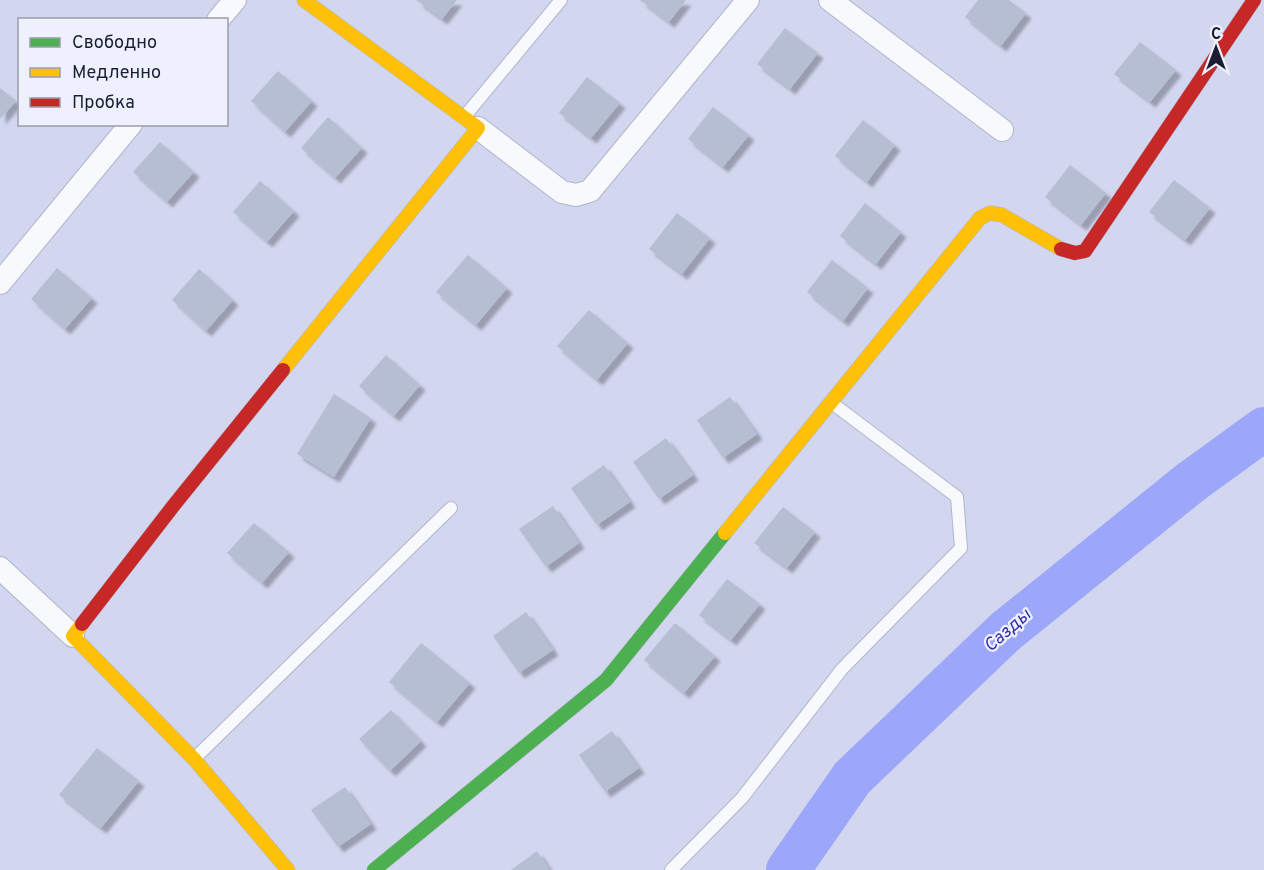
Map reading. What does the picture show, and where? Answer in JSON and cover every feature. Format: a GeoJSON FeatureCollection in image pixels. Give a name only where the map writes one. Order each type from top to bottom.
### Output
{"type":"FeatureCollection","features":[{"type":"Feature","properties":{"kind":"street"},"geometry":{"type":"LineString","coordinates":[[220,18],[234,0]]}},
{"type":"Feature","properties":{"kind":"street"},"geometry":{"type":"LineString","coordinates":[[304,0],[471,122],[562,192],[576,195],[590,191],[748,0]]}},
{"type":"Feature","properties":{"kind":"street"},"geometry":{"type":"LineString","coordinates":[[830,0],[1002,130]]}},
{"type":"Feature","properties":{"kind":"street"},"geometry":{"type":"LineString","coordinates":[[374,870],[606,680],[980,218],[990,213],[1002,215],[1065,251],[1075,253],[1085,251],[1254,0]]}},
{"type":"Feature","properties":{"kind":"street"},"geometry":{"type":"LineString","coordinates":[[73,636],[471,122]]}},
{"type":"Feature","properties":{"kind":"street"},"geometry":{"type":"LineString","coordinates":[[0,283],[129,126]]}},
{"type":"Feature","properties":{"kind":"street"},"geometry":{"type":"LineString","coordinates":[[0,568],[73,636],[194,759],[288,870]]}},
{"type":"Feature","properties":{"kind":"lane"},"geometry":{"type":"LineString","coordinates":[[471,122],[561,0]]}},
{"type":"Feature","properties":{"kind":"lane"},"geometry":{"type":"LineString","coordinates":[[671,870],[742,798],[842,669],[961,548],[957,497],[830,402]]}},
{"type":"Feature","properties":{"kind":"lane"},"geometry":{"type":"LineString","coordinates":[[194,759],[451,508]]}},
{"type":"Feature","properties":{"kind":"building"},"geometry":{"type":"Polygon","coordinates":[[[416,0],[457,0],[442,19],[416,0]]]}},
{"type":"Feature","properties":{"kind":"building"},"geometry":{"type":"Polygon","coordinates":[[[640,0],[686,0],[669,22],[640,0]]]}},
{"type":"Feature","properties":{"kind":"building"},"geometry":{"type":"Polygon","coordinates":[[[978,0],[1009,0],[1026,13],[1001,46],[965,17],[978,0]]]}},
{"type":"Feature","properties":{"kind":"building"},"geometry":{"type":"Polygon","coordinates":[[[785,28],[818,53],[790,89],[757,64],[785,28]]]}},
{"type":"Feature","properties":{"kind":"building"},"geometry":{"type":"Polygon","coordinates":[[[1140,42],[1176,70],[1150,102],[1114,74],[1140,42]]]}},
{"type":"Feature","properties":{"kind":"building"},"geometry":{"type":"Polygon","coordinates":[[[278,71],[312,101],[285,132],[251,101],[278,71]]]}},
{"type":"Feature","properties":{"kind":"building"},"geometry":{"type":"Polygon","coordinates":[[[587,77],[620,103],[591,138],[559,113],[587,77]]]}},
{"type":"Feature","properties":{"kind":"building"},"geometry":{"type":"Polygon","coordinates":[[[0,88],[16,101],[0,119],[0,88]]]}},
{"type":"Feature","properties":{"kind":"building"},"geometry":{"type":"Polygon","coordinates":[[[713,107],[749,135],[723,167],[688,139],[713,107]]]}},
{"type":"Feature","properties":{"kind":"building"},"geometry":{"type":"Polygon","coordinates":[[[328,117],[362,148],[335,178],[301,148],[328,117]]]}},
{"type":"Feature","properties":{"kind":"building"},"geometry":{"type":"Polygon","coordinates":[[[863,120],[895,145],[867,182],[835,156],[863,120]]]}},
{"type":"Feature","properties":{"kind":"building"},"geometry":{"type":"Polygon","coordinates":[[[160,142],[194,172],[167,202],[133,172],[160,142]]]}},
{"type":"Feature","properties":{"kind":"building"},"geometry":{"type":"Polygon","coordinates":[[[1070,165],[1106,193],[1081,225],[1045,197],[1070,165]]]}},
{"type":"Feature","properties":{"kind":"building"},"geometry":{"type":"Polygon","coordinates":[[[1174,180],[1210,208],[1185,240],[1149,212],[1174,180]]]}},
{"type":"Feature","properties":{"kind":"building"},"geometry":{"type":"Polygon","coordinates":[[[260,181],[294,211],[267,242],[233,212],[260,181]]]}},
{"type":"Feature","properties":{"kind":"building"},"geometry":{"type":"Polygon","coordinates":[[[865,203],[901,232],[876,264],[840,236],[865,203]]]}},
{"type":"Feature","properties":{"kind":"building"},"geometry":{"type":"Polygon","coordinates":[[[677,213],[710,238],[682,274],[649,249],[677,213]]]}},
{"type":"Feature","properties":{"kind":"building"},"geometry":{"type":"Polygon","coordinates":[[[468,255],[507,288],[476,325],[436,292],[468,255]]]}},
{"type":"Feature","properties":{"kind":"building"},"geometry":{"type":"Polygon","coordinates":[[[832,260],[868,288],[843,321],[807,292],[832,260]]]}},
{"type":"Feature","properties":{"kind":"building"},"geometry":{"type":"Polygon","coordinates":[[[57,268],[92,298],[65,329],[31,299],[57,268]]]}},
{"type":"Feature","properties":{"kind":"building"},"geometry":{"type":"Polygon","coordinates":[[[199,269],[233,300],[206,331],[172,300],[199,269]]]}},
{"type":"Feature","properties":{"kind":"building"},"geometry":{"type":"Polygon","coordinates":[[[589,310],[628,343],[597,380],[557,346],[589,310]]]}},
{"type":"Feature","properties":{"kind":"building"},"geometry":{"type":"Polygon","coordinates":[[[386,355],[420,385],[394,416],[359,386],[386,355]]]}},
{"type":"Feature","properties":{"kind":"building"},"geometry":{"type":"Polygon","coordinates":[[[334,394],[371,418],[334,477],[297,454],[334,394]]]}},
{"type":"Feature","properties":{"kind":"building"},"geometry":{"type":"Polygon","coordinates":[[[730,397],[757,434],[723,458],[697,420],[730,397]]]}},
{"type":"Feature","properties":{"kind":"building"},"geometry":{"type":"Polygon","coordinates":[[[666,438],[693,475],[659,499],[633,462],[666,438]]]}},
{"type":"Feature","properties":{"kind":"building"},"geometry":{"type":"Polygon","coordinates":[[[604,465],[630,502],[597,525],[571,488],[604,465]]]}},
{"type":"Feature","properties":{"kind":"building"},"geometry":{"type":"Polygon","coordinates":[[[553,506],[579,543],[546,567],[519,529],[553,506]]]}},
{"type":"Feature","properties":{"kind":"building"},"geometry":{"type":"Polygon","coordinates":[[[783,507],[815,532],[787,568],[754,543],[783,507]]]}},
{"type":"Feature","properties":{"kind":"building"},"geometry":{"type":"Polygon","coordinates":[[[254,523],[289,552],[262,583],[227,553],[254,523]]]}},
{"type":"Feature","properties":{"kind":"building"},"geometry":{"type":"Polygon","coordinates":[[[727,579],[760,604],[731,640],[699,615],[727,579]]]}},
{"type":"Feature","properties":{"kind":"building"},"geometry":{"type":"Polygon","coordinates":[[[526,612],[553,650],[519,673],[493,636],[526,612]]]}},
{"type":"Feature","properties":{"kind":"building"},"geometry":{"type":"Polygon","coordinates":[[[675,623],[715,656],[684,693],[644,660],[675,623]]]}},
{"type":"Feature","properties":{"kind":"building"},"geometry":{"type":"Polygon","coordinates":[[[421,643],[470,683],[437,722],[389,682],[421,643]]]}},
{"type":"Feature","properties":{"kind":"building"},"geometry":{"type":"Polygon","coordinates":[[[391,710],[421,741],[390,771],[359,739],[391,710]]]}},
{"type":"Feature","properties":{"kind":"building"},"geometry":{"type":"Polygon","coordinates":[[[612,731],[639,768],[605,792],[579,755],[612,731]]]}},
{"type":"Feature","properties":{"kind":"building"},"geometry":{"type":"Polygon","coordinates":[[[97,748],[139,781],[101,828],[59,795],[97,748]]]}},
{"type":"Feature","properties":{"kind":"building"},"geometry":{"type":"Polygon","coordinates":[[[345,787],[371,824],[338,847],[311,810],[345,787]]]}},
{"type":"Feature","properties":{"kind":"building"},"geometry":{"type":"Polygon","coordinates":[[[537,851],[550,870],[511,870],[537,851]]]}},
{"type":"Feature","properties":{"kind":"waterway","name":"Сазды"},"geometry":{"type":"LineString","coordinates":[[788,870],[852,778],[1006,631],[1191,482],[1264,429]]}},
{"type":"Feature","properties":{"kind":"traffic: fast"},"geometry":{"type":"LineString","coordinates":[[374,870],[606,680],[725,533]]}},
{"type":"Feature","properties":{"kind":"traffic: slow"},"geometry":{"type":"LineString","coordinates":[[283,370],[478,128],[304,0]]}},
{"type":"Feature","properties":{"kind":"traffic: slow"},"geometry":{"type":"LineString","coordinates":[[725,533],[980,218],[990,213],[1002,215],[1061,249]]}},
{"type":"Feature","properties":{"kind":"traffic: slow"},"geometry":{"type":"LineString","coordinates":[[82,624],[73,636],[194,759],[288,870]]}},
{"type":"Feature","properties":{"kind":"traffic: jam"},"geometry":{"type":"LineString","coordinates":[[1061,249],[1075,253],[1085,251],[1254,0]]}},
{"type":"Feature","properties":{"kind":"traffic: jam"},"geometry":{"type":"LineString","coordinates":[[82,624],[283,370]]}}]}
